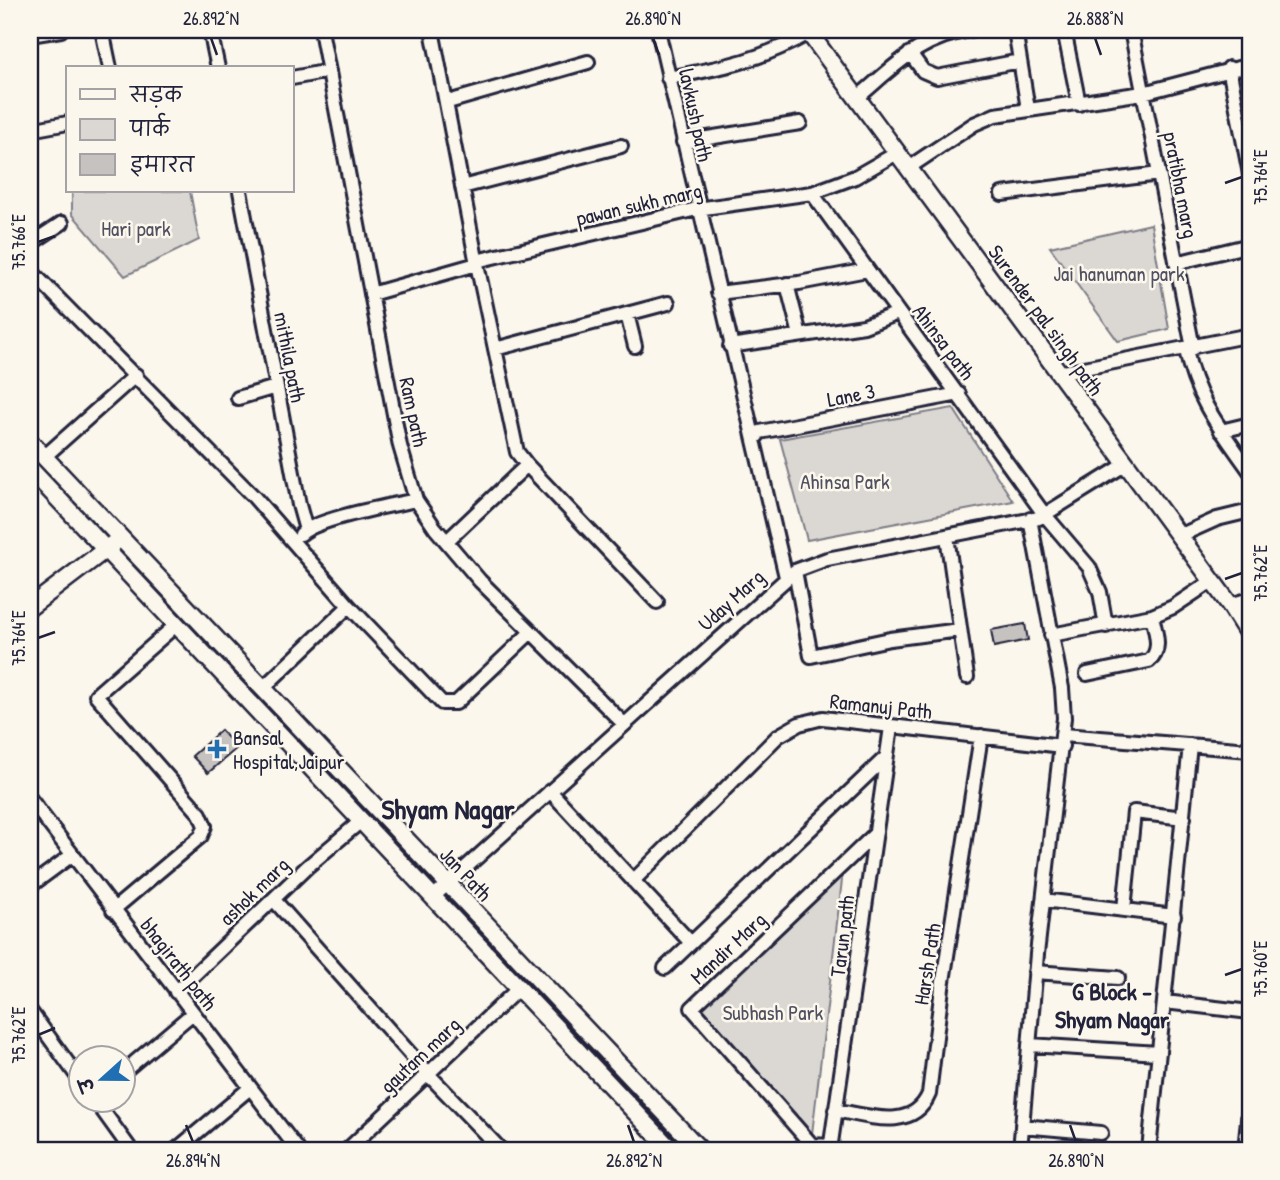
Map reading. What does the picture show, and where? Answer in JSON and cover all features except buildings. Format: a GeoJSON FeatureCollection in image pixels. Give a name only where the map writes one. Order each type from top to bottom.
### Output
{"type":"FeatureCollection","features":[{"type":"Feature","properties":{"kind":"street"},"geometry":{"type":"LineString","coordinates":[[30,35],[61,30]]}},
{"type":"Feature","properties":{"kind":"street"},"geometry":{"type":"LineString","coordinates":[[102,30],[110,66]]}},
{"type":"Feature","properties":{"kind":"street"},"geometry":{"type":"LineString","coordinates":[[210,30],[218,66]]}},
{"type":"Feature","properties":{"kind":"street","name":"Ram path"},"geometry":{"type":"LineString","coordinates":[[321,30],[400,446],[416,500],[447,541],[530,633],[624,724]]}},
{"type":"Feature","properties":{"kind":"street"},"geometry":{"type":"LineString","coordinates":[[432,30],[517,452],[657,602]]}},
{"type":"Feature","properties":{"kind":"street","name":"lavkush path"},"geometry":{"type":"LineString","coordinates":[[658,30],[730,346],[811,656],[890,639],[960,630]]}},
{"type":"Feature","properties":{"kind":"street"},"geometry":{"type":"LineString","coordinates":[[857,98],[931,34],[970,30]]}},
{"type":"Feature","properties":{"kind":"street"},"geometry":{"type":"LineString","coordinates":[[1015,30],[1028,109]]}},
{"type":"Feature","properties":{"kind":"street"},"geometry":{"type":"LineString","coordinates":[[1065,30],[1079,104]]}},
{"type":"Feature","properties":{"kind":"street","name":"pratibha marg"},"geometry":{"type":"LineString","coordinates":[[1131,30],[1176,263],[1192,380],[1203,404],[1250,471]]}},
{"type":"Feature","properties":{"kind":"street"},"geometry":{"type":"LineString","coordinates":[[668,78],[745,63],[774,52],[808,31]]}},
{"type":"Feature","properties":{"kind":"street","name":"Surender pal singh path"},"geometry":{"type":"LineString","coordinates":[[808,31],[1230,604],[1250,637]]}},
{"type":"Feature","properties":{"kind":"street"},"geometry":{"type":"LineString","coordinates":[[910,53],[923,71],[937,77],[1020,61]]}},
{"type":"Feature","properties":{"kind":"street"},"geometry":{"type":"LineString","coordinates":[[447,102],[588,62]]}},
{"type":"Feature","properties":{"kind":"street"},"geometry":{"type":"LineString","coordinates":[[908,168],[974,124],[995,115],[1143,93],[1229,68],[1250,65]]}},
{"type":"Feature","properties":{"kind":"street"},"geometry":{"type":"LineString","coordinates":[[1229,68],[1249,156],[1250,174]]}},
{"type":"Feature","properties":{"kind":"street"},"geometry":{"type":"LineString","coordinates":[[294,78],[329,71]]}},
{"type":"Feature","properties":{"kind":"street"},"geometry":{"type":"LineString","coordinates":[[30,130],[66,122]]}},
{"type":"Feature","properties":{"kind":"street"},"geometry":{"type":"LineString","coordinates":[[682,142],[800,123]]}},
{"type":"Feature","properties":{"kind":"street"},"geometry":{"type":"LineString","coordinates":[[462,187],[621,146]]}},
{"type":"Feature","properties":{"kind":"street","name":"pawan sukh marg"},"geometry":{"type":"LineString","coordinates":[[371,294],[477,263],[697,209],[812,193],[855,177],[897,153]]}},
{"type":"Feature","properties":{"kind":"street"},"geometry":{"type":"LineString","coordinates":[[1002,194],[1159,174]]}},
{"type":"Feature","properties":{"kind":"street","name":"mithila path"},"geometry":{"type":"LineString","coordinates":[[240,192],[276,387],[306,530]]}},
{"type":"Feature","properties":{"kind":"street","name":"Ahinsa path"},"geometry":{"type":"LineString","coordinates":[[812,193],[1044,514],[1089,567],[1100,592],[1106,626]]}},
{"type":"Feature","properties":{"kind":"street"},"geometry":{"type":"LineString","coordinates":[[30,244],[62,222]]}},
{"type":"Feature","properties":{"kind":"street"},"geometry":{"type":"LineString","coordinates":[[1176,263],[1250,245]]}},
{"type":"Feature","properties":{"kind":"street"},"geometry":{"type":"LineString","coordinates":[[30,270],[136,375],[442,703],[450,705],[530,633]]}},
{"type":"Feature","properties":{"kind":"street"},"geometry":{"type":"LineString","coordinates":[[718,293],[866,270]]}},
{"type":"Feature","properties":{"kind":"street"},"geometry":{"type":"LineString","coordinates":[[787,284],[800,335]]}},
{"type":"Feature","properties":{"kind":"street"},"geometry":{"type":"LineString","coordinates":[[495,349],[668,303]]}},
{"type":"Feature","properties":{"kind":"street"},"geometry":{"type":"LineString","coordinates":[[730,346],[864,326],[898,313]]}},
{"type":"Feature","properties":{"kind":"street"},"geometry":{"type":"LineString","coordinates":[[626,314],[635,346]]}},
{"type":"Feature","properties":{"kind":"street"},"geometry":{"type":"LineString","coordinates":[[1059,373],[1250,335]]}},
{"type":"Feature","properties":{"kind":"street"},"geometry":{"type":"LineString","coordinates":[[44,457],[136,375]]}},
{"type":"Feature","properties":{"kind":"street"},"geometry":{"type":"LineString","coordinates":[[238,398],[276,387]]}},
{"type":"Feature","properties":{"kind":"street","name":"Lane 3"},"geometry":{"type":"LineString","coordinates":[[754,440],[760,432],[959,394]]}},
{"type":"Feature","properties":{"kind":"street"},"geometry":{"type":"LineString","coordinates":[[1221,431],[1250,424]]}},
{"type":"Feature","properties":{"kind":"street","name":"Jan Path"},"geometry":{"type":"LineString","coordinates":[[30,442],[700,1150]]}},
{"type":"Feature","properties":{"kind":"street","name":"Uday Marg"},"geometry":{"type":"LineString","coordinates":[[433,897],[790,574],[827,559],[1030,519],[1044,514],[1126,464]]}},
{"type":"Feature","properties":{"kind":"street"},"geometry":{"type":"LineString","coordinates":[[447,541],[527,465]]}},
{"type":"Feature","properties":{"kind":"street","name":"Jan Path"},"geometry":{"type":"LineString","coordinates":[[30,469],[671,1150]]}},
{"type":"Feature","properties":{"kind":"street"},"geometry":{"type":"LineString","coordinates":[[293,542],[306,530],[416,500]]}},
{"type":"Feature","properties":{"kind":"street"},"geometry":{"type":"LineString","coordinates":[[1179,537],[1217,519],[1250,511]]}},
{"type":"Feature","properties":{"kind":"street"},"geometry":{"type":"LineString","coordinates":[[1020,1150],[1035,972],[1063,740],[1062,688],[1030,519]]}},
{"type":"Feature","properties":{"kind":"street"},"geometry":{"type":"LineString","coordinates":[[947,536],[967,677]]}},
{"type":"Feature","properties":{"kind":"street"},"geometry":{"type":"LineString","coordinates":[[31,602],[120,538]]}},
{"type":"Feature","properties":{"kind":"street"},"geometry":{"type":"LineString","coordinates":[[1051,635],[1152,616],[1173,607],[1212,581]]}},
{"type":"Feature","properties":{"kind":"street"},"geometry":{"type":"LineString","coordinates":[[1230,604],[1250,599]]}},
{"type":"Feature","properties":{"kind":"street"},"geometry":{"type":"LineString","coordinates":[[262,689],[349,606]]}},
{"type":"Feature","properties":{"kind":"street"},"geometry":{"type":"LineString","coordinates":[[1087,674],[1149,661],[1156,655],[1158,648],[1152,616]]}},
{"type":"Feature","properties":{"kind":"street"},"geometry":{"type":"LineString","coordinates":[[113,910],[201,836],[205,826],[200,814],[92,698],[176,625]]}},
{"type":"Feature","properties":{"kind":"street","name":"Ramanuj Path"},"geometry":{"type":"LineString","coordinates":[[633,881],[778,736],[799,724],[822,718],[981,736],[1250,750]]}},
{"type":"Feature","properties":{"kind":"street","name":"Tarun path"},"geometry":{"type":"LineString","coordinates":[[830,1148],[884,759],[891,727]]}},
{"type":"Feature","properties":{"kind":"street","name":"Harsh Path"},"geometry":{"type":"LineString","coordinates":[[835,1110],[896,1119],[911,1116],[923,1107],[929,1094],[942,988],[981,736]]}},
{"type":"Feature","properties":{"kind":"street"},"geometry":{"type":"LineString","coordinates":[[1149,1150],[1190,745]]}},
{"type":"Feature","properties":{"kind":"street"},"geometry":{"type":"LineString","coordinates":[[665,968],[884,759]]}},
{"type":"Feature","properties":{"kind":"street"},"geometry":{"type":"LineString","coordinates":[[550,791],[691,943]]}},
{"type":"Feature","properties":{"kind":"street","name":"bhagirath path"},"geometry":{"type":"LineString","coordinates":[[30,799],[298,1150]]}},
{"type":"Feature","properties":{"kind":"street"},"geometry":{"type":"LineString","coordinates":[[1124,909],[1134,812],[1184,818]]}},
{"type":"Feature","properties":{"kind":"street","name":"ashok marg"},"geometry":{"type":"LineString","coordinates":[[176,992],[307,867],[361,821]]}},
{"type":"Feature","properties":{"kind":"street","name":"Mandir Marg"},"geometry":{"type":"LineString","coordinates":[[830,1148],[812,1145],[692,1009],[875,834]]}},
{"type":"Feature","properties":{"kind":"street"},"geometry":{"type":"LineString","coordinates":[[30,886],[72,855]]}},
{"type":"Feature","properties":{"kind":"street"},"geometry":{"type":"LineString","coordinates":[[274,900],[428,1074],[501,1150]]}},
{"type":"Feature","properties":{"kind":"street"},"geometry":{"type":"LineString","coordinates":[[1043,900],[1174,916]]}},
{"type":"Feature","properties":{"kind":"street"},"geometry":{"type":"LineString","coordinates":[[1035,972],[1118,978]]}},
{"type":"Feature","properties":{"kind":"street","name":"gautam marg"},"geometry":{"type":"LineString","coordinates":[[347,1150],[519,988]]}},
{"type":"Feature","properties":{"kind":"street"},"geometry":{"type":"LineString","coordinates":[[1165,1003],[1250,1012]]}},
{"type":"Feature","properties":{"kind":"street"},"geometry":{"type":"LineString","coordinates":[[30,1011],[66,1061]]}},
{"type":"Feature","properties":{"kind":"street"},"geometry":{"type":"LineString","coordinates":[[136,1061],[193,1013]]}},
{"type":"Feature","properties":{"kind":"street"},"geometry":{"type":"LineString","coordinates":[[1029,1045],[1159,1053]]}},
{"type":"Feature","properties":{"kind":"street"},"geometry":{"type":"LineString","coordinates":[[176,1150],[250,1088]]}},
{"type":"Feature","properties":{"kind":"street"},"geometry":{"type":"LineString","coordinates":[[1245,1150],[1250,1100]]}},
{"type":"Feature","properties":{"kind":"street"},"geometry":{"type":"LineString","coordinates":[[105,1114],[131,1150]]}},
{"type":"Feature","properties":{"kind":"street"},"geometry":{"type":"LineString","coordinates":[[1022,1126],[1101,1133]]}},
{"type":"Feature","properties":{"kind":"green space","name":"Hari park"},"geometry":{"type":"Polygon","coordinates":[[[72,192],[190,192],[199,240],[125,276],[72,214],[72,192]]]}},
{"type":"Feature","properties":{"kind":"green space","name":"Jai hanuman park"},"geometry":{"type":"Polygon","coordinates":[[[1151,224],[1169,329],[1118,341],[1050,247],[1151,224]]]}},
{"type":"Feature","properties":{"kind":"green space","name":"Ahinsa Park"},"geometry":{"type":"Polygon","coordinates":[[[953,408],[1013,501],[807,540],[780,439],[953,408]]]}},
{"type":"Feature","properties":{"kind":"green space","name":"Subhash Park"},"geometry":{"type":"Polygon","coordinates":[[[841,868],[842,880],[812,1134],[701,1008],[841,868]]]}},
{"type":"Feature","properties":{"kind":"place","name":"Bansal Hospital,Jaipur"},"geometry":{"type":"Point","coordinates":[217,749]}},
{"type":"Feature","properties":{"kind":"district","name":"Shyam Nagar"},"geometry":{"type":"Point","coordinates":[448,809]}},
{"type":"Feature","properties":{"kind":"district","name":"G Block - Shyam Nagar"},"geometry":{"type":"Point","coordinates":[1112,1005]}}]}
